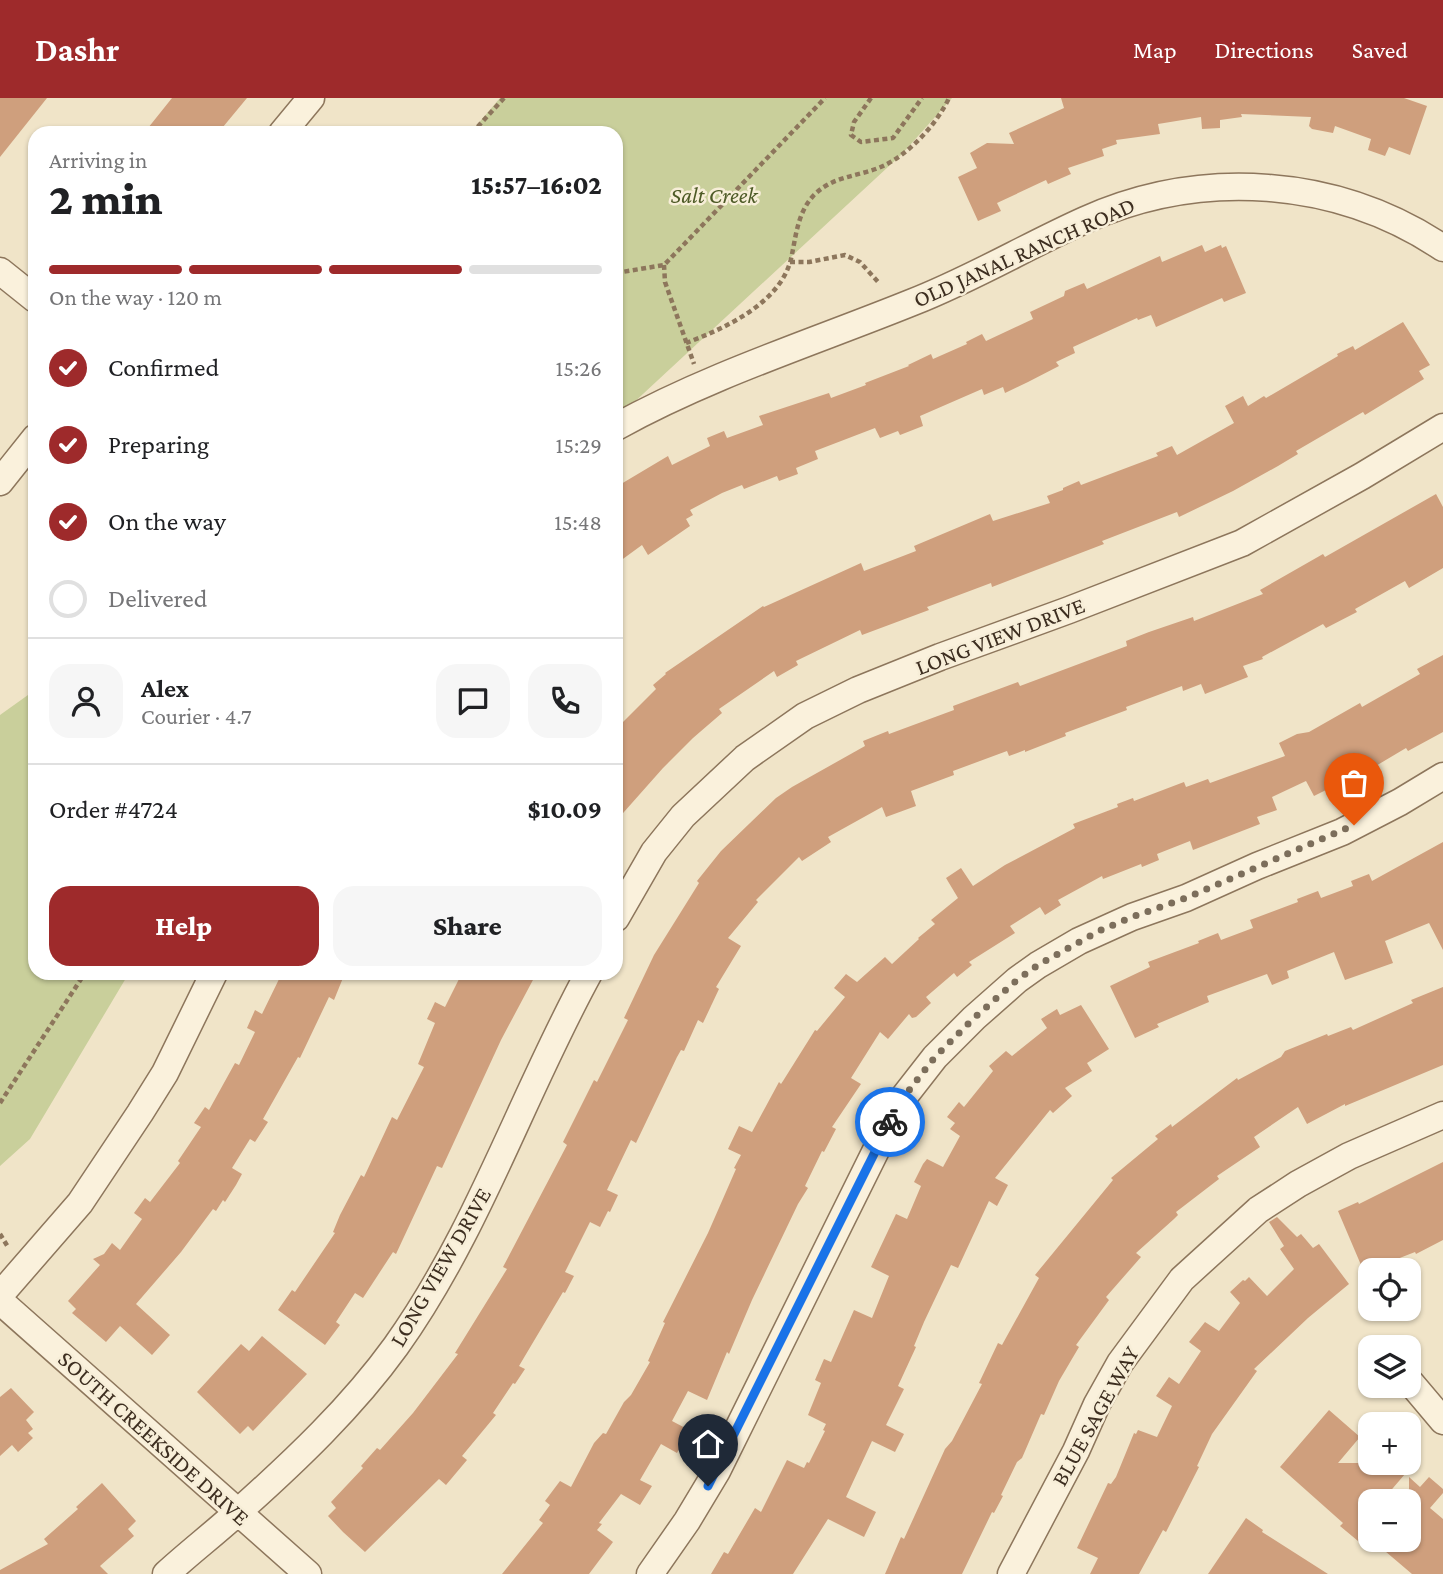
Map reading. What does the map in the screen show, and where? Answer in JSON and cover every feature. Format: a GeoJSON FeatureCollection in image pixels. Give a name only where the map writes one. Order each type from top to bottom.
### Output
{"type":"FeatureCollection","features":[{"type":"Feature","properties":{"kind":"street"},"geometry":{"type":"LineString","coordinates":[[288,126],[310,98]]}},
{"type":"Feature","properties":{"kind":"street","name":"OLD JANAL RANCH ROAD"},"geometry":{"type":"LineString","coordinates":[[623,423],[655,405],[702,385],[916,301],[1085,220],[1129,202],[1163,194],[1233,186],[1304,191],[1368,209],[1443,248]]}},
{"type":"Feature","properties":{"kind":"street"},"geometry":{"type":"LineString","coordinates":[[0,271],[28,293]]}},
{"type":"Feature","properties":{"kind":"street","name":"LONG VIEW DRIVE"},"geometry":{"type":"LineString","coordinates":[[623,906],[654,852],[683,816],[752,753],[805,716],[858,690],[940,657],[1069,610],[1241,542],[1362,476],[1443,427]]}},
{"type":"Feature","properties":{"kind":"street"},"geometry":{"type":"LineString","coordinates":[[0,482],[28,447]]}},
{"type":"Feature","properties":{"kind":"street"},"geometry":{"type":"LineString","coordinates":[[650,1574],[687,1521],[717,1471],[890,1122],[903,1098],[935,1057],[1017,980],[1079,941],[1342,832],[1443,776]]}},
{"type":"Feature","properties":{"kind":"street"},"geometry":{"type":"LineString","coordinates":[[0,1295],[80,1203],[121,1142],[165,1073],[211,980]]}},
{"type":"Feature","properties":{"kind":"street","name":"LONG VIEW DRIVE"},"geometry":{"type":"LineString","coordinates":[[166,1574],[238,1513],[308,1445],[367,1383],[418,1315],[466,1228],[586,980]]}},
{"type":"Feature","properties":{"kind":"street","name":"BLUE SAGE WAY"},"geometry":{"type":"LineString","coordinates":[[1011,1574],[1114,1374],[1182,1279],[1258,1210],[1298,1184],[1349,1156],[1443,1115]]}},
{"type":"Feature","properties":{"kind":"street","name":"SOUTH CREEKSIDE DRIVE"},"geometry":{"type":"LineString","coordinates":[[0,1301],[308,1574]]}},
{"type":"Feature","properties":{"kind":"street"},"geometry":{"type":"LineString","coordinates":[[1421,1395],[1443,1421]]}},
{"type":"Feature","properties":{"kind":"path"},"geometry":{"type":"LineString","coordinates":[[479,126],[505,98]]}},
{"type":"Feature","properties":{"kind":"path"},"geometry":{"type":"LineString","coordinates":[[623,272],[664,265],[825,98]]}},
{"type":"Feature","properties":{"kind":"path"},"geometry":{"type":"LineString","coordinates":[[871,98],[854,122],[851,135],[861,142],[893,138],[922,98]]}},
{"type":"Feature","properties":{"kind":"path"},"geometry":{"type":"LineString","coordinates":[[686,343],[740,320],[779,283],[790,262],[794,236],[803,213],[814,195],[831,182],[882,167],[902,154],[944,110],[949,98]]}},
{"type":"Feature","properties":{"kind":"path"},"geometry":{"type":"LineString","coordinates":[[790,262],[809,262],[845,255],[860,262],[880,285]]}},
{"type":"Feature","properties":{"kind":"path"},"geometry":{"type":"LineString","coordinates":[[664,265],[664,282],[702,385]]}},
{"type":"Feature","properties":{"kind":"path"},"geometry":{"type":"LineString","coordinates":[[0,1103],[80,980]]}},
{"type":"Feature","properties":{"kind":"path"},"geometry":{"type":"LineString","coordinates":[[0,1234],[8,1247]]}},
{"type":"Feature","properties":{"kind":"green space","name":"Salt Creek"},"geometry":{"type":"Polygon","coordinates":[[[500,98],[952,98],[902,154],[623,413],[623,126],[476,126],[500,98]]]}},
{"type":"Feature","properties":{"kind":"green space"},"geometry":{"type":"Polygon","coordinates":[[[28,695],[28,980],[125,980],[30,1139],[0,1166],[0,715],[28,695]]]}},
{"type":"Feature","properties":{"kind":"building"},"geometry":{"type":"Polygon","coordinates":[[[0,98],[47,98],[0,157],[0,98]]]}},
{"type":"Feature","properties":{"kind":"building"},"geometry":{"type":"Polygon","coordinates":[[[172,98],[247,98],[224,126],[150,126],[172,98]]]}},
{"type":"Feature","properties":{"kind":"building"},"geometry":{"type":"Polygon","coordinates":[[[1061,98],[1404,98],[1427,106],[1410,155],[1389,147],[1385,156],[1368,150],[1371,139],[1335,126],[1333,133],[1312,129],[1309,126],[1311,117],[1241,114],[1242,117],[1220,120],[1220,128],[1202,129],[1201,117],[1158,124],[1160,134],[1116,140],[1117,144],[1102,149],[1104,156],[1068,168],[1071,174],[1048,184],[1046,180],[997,203],[1001,211],[978,221],[958,177],[977,168],[970,153],[987,143],[1014,144],[1009,133],[1064,108],[1061,98]]]}},
{"type":"Feature","properties":{"kind":"building"},"geometry":{"type":"Polygon","coordinates":[[[1202,245],[1205,252],[1221,245],[1222,248],[1226,246],[1246,293],[1224,302],[1222,298],[1156,327],[1151,315],[1138,320],[1137,318],[1073,347],[1075,353],[1056,362],[1059,366],[1028,382],[1005,393],[1003,387],[984,395],[982,389],[920,416],[923,426],[900,435],[898,431],[880,438],[875,428],[815,451],[818,459],[796,468],[798,474],[779,481],[777,476],[744,489],[742,485],[722,493],[690,510],[693,515],[686,519],[690,526],[648,555],[642,545],[623,559],[623,483],[668,456],[672,465],[710,446],[707,438],[724,431],[727,438],[763,425],[759,416],[829,393],[831,398],[866,385],[865,383],[909,366],[931,354],[933,359],[982,334],[986,341],[1033,319],[1030,312],[1064,296],[1065,291],[1084,283],[1087,289],[1160,256],[1162,262],[1202,245]]]}},
{"type":"Feature","properties":{"kind":"building"},"geometry":{"type":"Polygon","coordinates":[[[1403,322],[1430,365],[1419,371],[1424,379],[1365,415],[1363,412],[1296,451],[1298,454],[1278,466],[1179,517],[1177,512],[1102,541],[1104,544],[992,587],[991,583],[927,607],[929,610],[862,635],[860,630],[796,661],[798,665],[777,677],[774,671],[719,709],[722,713],[663,768],[623,813],[623,722],[656,689],[653,685],[665,673],[763,606],[861,563],[864,571],[916,551],[914,546],[990,514],[993,521],[1050,503],[1047,496],[1063,488],[1079,481],[1081,485],[1158,456],[1156,453],[1172,446],[1177,455],[1234,423],[1225,406],[1243,396],[1248,406],[1338,356],[1337,354],[1353,346],[1355,350],[1403,322]]]}},
{"type":"Feature","properties":{"kind":"building"},"geometry":{"type":"Polygon","coordinates":[[[1436,494],[1443,507],[1443,568],[1409,588],[1405,581],[1355,609],[1357,612],[1326,628],[1323,624],[1262,657],[1263,659],[1243,666],[1248,677],[1205,694],[1201,684],[1183,691],[1182,686],[1126,707],[1127,710],[1065,733],[1066,736],[1025,752],[1009,756],[1007,751],[953,771],[954,775],[911,791],[916,806],[886,817],[882,807],[828,837],[831,842],[802,861],[799,857],[756,900],[758,902],[728,938],[741,946],[716,987],[719,989],[703,1023],[698,1020],[684,1051],[681,1050],[677,1057],[636,1143],[631,1140],[607,1190],[618,1195],[610,1212],[608,1211],[600,1227],[590,1222],[565,1272],[574,1276],[519,1366],[525,1369],[493,1413],[496,1415],[462,1456],[467,1460],[446,1485],[439,1479],[365,1552],[328,1516],[336,1508],[331,1502],[363,1468],[361,1466],[377,1448],[380,1450],[413,1413],[458,1354],[455,1353],[507,1269],[503,1267],[567,1145],[563,1142],[594,1080],[597,1082],[628,1020],[624,1018],[654,955],[699,883],[697,881],[721,851],[776,798],[865,746],[863,741],[954,710],[953,706],[1018,682],[1020,686],[1127,646],[1126,641],[1149,632],[1193,617],[1194,621],[1263,594],[1260,590],[1323,554],[1325,557],[1436,494]]]}},
{"type":"Feature","properties":{"kind":"building"},"geometry":{"type":"Polygon","coordinates":[[[1443,655],[1443,732],[1408,751],[1406,748],[1369,770],[1361,755],[1330,772],[1336,785],[1314,796],[1306,781],[1272,797],[1277,810],[1257,817],[1260,824],[1193,850],[1190,841],[1157,854],[1159,860],[1142,867],[1141,864],[1103,879],[1102,876],[1058,900],[1061,905],[1045,915],[1040,907],[1010,926],[1015,933],[969,962],[972,965],[957,977],[954,973],[926,997],[931,1003],[916,1017],[912,1018],[909,1014],[888,1039],[880,1032],[851,1078],[861,1084],[832,1127],[836,1129],[805,1186],[808,1188],[752,1300],[729,1354],[727,1352],[707,1400],[688,1391],[672,1421],[689,1430],[677,1453],[661,1444],[640,1480],[652,1486],[640,1505],[621,1494],[599,1523],[602,1524],[597,1530],[613,1542],[589,1574],[502,1574],[543,1523],[539,1520],[550,1505],[545,1501],[560,1481],[571,1487],[594,1443],[603,1433],[606,1434],[650,1362],[648,1361],[665,1323],[663,1322],[708,1233],[736,1169],[734,1168],[741,1155],[728,1149],[739,1126],[752,1132],[779,1082],[781,1084],[815,1030],[817,1031],[845,997],[834,988],[846,974],[857,982],[885,957],[892,964],[935,924],[931,920],[958,898],[946,878],[961,868],[973,886],[1005,865],[1075,828],[1073,824],[1118,807],[1117,804],[1133,798],[1134,801],[1184,782],[1186,787],[1208,779],[1210,783],[1285,756],[1279,743],[1297,734],[1309,732],[1360,703],[1362,707],[1420,674],[1417,669],[1443,655]]]}},
{"type":"Feature","properties":{"kind":"building"},"geometry":{"type":"Polygon","coordinates":[[[1443,842],[1443,950],[1429,923],[1385,941],[1393,963],[1345,980],[1334,952],[1287,971],[1289,978],[1272,985],[1267,974],[1207,996],[1209,1002],[1157,1024],[1159,1027],[1135,1038],[1110,986],[1150,967],[1148,962],[1199,943],[1198,941],[1218,933],[1221,940],[1253,928],[1250,920],[1298,902],[1297,899],[1318,891],[1321,898],[1353,886],[1351,881],[1369,874],[1372,881],[1443,842]]]}},
{"type":"Feature","properties":{"kind":"building"},"geometry":{"type":"Polygon","coordinates":[[[279,980],[342,980],[334,1000],[329,997],[300,1058],[298,1057],[263,1119],[268,1122],[255,1142],[250,1139],[232,1168],[242,1174],[236,1185],[225,1202],[223,1200],[216,1211],[213,1209],[181,1252],[136,1304],[170,1335],[152,1355],[120,1326],[106,1342],[72,1313],[76,1309],[68,1301],[100,1265],[93,1259],[104,1254],[112,1243],[120,1250],[142,1219],[134,1213],[145,1198],[150,1202],[180,1163],[178,1161],[201,1127],[194,1123],[205,1107],[209,1110],[235,1063],[239,1065],[255,1032],[247,1028],[255,1010],[262,1014],[279,980]]]}},
{"type":"Feature","properties":{"kind":"building"},"geometry":{"type":"Polygon","coordinates":[[[458,980],[533,980],[501,1040],[442,1168],[437,1166],[396,1254],[393,1252],[363,1298],[355,1293],[336,1322],[340,1325],[325,1345],[278,1310],[292,1290],[295,1292],[335,1233],[333,1232],[340,1215],[361,1175],[364,1177],[392,1117],[397,1120],[424,1067],[418,1064],[435,1023],[427,1019],[435,1002],[445,1007],[458,980]]]}},
{"type":"Feature","properties":{"kind":"building"},"geometry":{"type":"Polygon","coordinates":[[[1443,987],[1443,1065],[1345,1104],[1307,1124],[1298,1107],[1254,1137],[1260,1147],[1217,1176],[1219,1179],[1176,1212],[1178,1215],[1136,1253],[1141,1257],[1106,1297],[1109,1300],[1076,1345],[1079,1347],[1059,1381],[1044,1415],[1041,1414],[1022,1458],[1017,1462],[1001,1495],[1003,1496],[994,1513],[992,1512],[962,1574],[885,1574],[945,1449],[952,1441],[982,1384],[979,1383],[998,1343],[1002,1345],[1039,1278],[1035,1275],[1113,1180],[1111,1178],[1158,1139],[1155,1136],[1171,1124],[1172,1127],[1237,1078],[1238,1080],[1281,1057],[1285,1051],[1327,1034],[1328,1036],[1351,1027],[1353,1030],[1443,987]]]}},
{"type":"Feature","properties":{"kind":"building"},"geometry":{"type":"Polygon","coordinates":[[[1081,1005],[1109,1049],[1087,1063],[1092,1071],[1065,1088],[1072,1096],[1053,1113],[1050,1110],[995,1178],[1008,1185],[997,1206],[989,1201],[958,1268],[951,1265],[914,1346],[916,1347],[898,1386],[904,1389],[886,1425],[904,1434],[895,1452],[872,1441],[846,1497],[876,1512],[864,1537],[828,1519],[793,1574],[711,1574],[724,1552],[728,1554],[755,1508],[761,1512],[787,1460],[804,1468],[807,1462],[809,1463],[826,1424],[808,1415],[821,1383],[815,1380],[824,1359],[831,1362],[854,1310],[872,1318],[889,1276],[871,1267],[896,1214],[907,1219],[921,1186],[914,1182],[923,1164],[927,1159],[943,1167],[960,1136],[950,1129],[955,1123],[947,1117],[959,1102],[964,1107],[993,1071],[989,1066],[1006,1051],[1012,1056],[1047,1028],[1041,1019],[1057,1009],[1060,1015],[1081,1005]]]}},
{"type":"Feature","properties":{"kind":"building"},"geometry":{"type":"Polygon","coordinates":[[[1443,1162],[1443,1240],[1416,1254],[1415,1252],[1400,1258],[1358,1258],[1338,1211],[1358,1202],[1359,1204],[1443,1162]]]}},
{"type":"Feature","properties":{"kind":"building"},"geometry":{"type":"Polygon","coordinates":[[[1277,1217],[1297,1237],[1301,1234],[1313,1248],[1319,1244],[1349,1284],[1254,1369],[1257,1371],[1212,1434],[1197,1466],[1199,1467],[1166,1532],[1163,1530],[1139,1574],[1090,1574],[1098,1558],[1077,1548],[1108,1483],[1111,1484],[1116,1477],[1134,1433],[1138,1430],[1157,1437],[1172,1406],[1156,1396],[1169,1377],[1179,1384],[1201,1351],[1189,1342],[1205,1322],[1219,1331],[1240,1303],[1230,1292],[1243,1280],[1249,1277],[1267,1296],[1294,1269],[1280,1249],[1284,1246],[1269,1222],[1277,1217]]]}},
{"type":"Feature","properties":{"kind":"building"},"geometry":{"type":"Polygon","coordinates":[[[262,1336],[307,1374],[253,1431],[248,1426],[240,1434],[197,1392],[241,1344],[249,1351],[262,1336]]]}},
{"type":"Feature","properties":{"kind":"building"},"geometry":{"type":"Polygon","coordinates":[[[11,1388],[34,1412],[26,1420],[33,1429],[28,1433],[33,1438],[18,1452],[12,1445],[0,1456],[0,1397],[11,1388]]]}},
{"type":"Feature","properties":{"kind":"building"},"geometry":{"type":"Polygon","coordinates":[[[1329,1410],[1358,1435],[1358,1439],[1338,1463],[1358,1463],[1358,1475],[1404,1475],[1392,1489],[1358,1489],[1358,1541],[1340,1526],[1343,1523],[1280,1467],[1329,1410]]]}},
{"type":"Feature","properties":{"kind":"building"},"geometry":{"type":"Polygon","coordinates":[[[1409,1477],[1420,1487],[1429,1477],[1443,1489],[1443,1493],[1430,1508],[1443,1519],[1443,1574],[1412,1574],[1386,1552],[1421,1552],[1421,1489],[1409,1489],[1409,1477]]]}},
{"type":"Feature","properties":{"kind":"building"},"geometry":{"type":"Polygon","coordinates":[[[102,1483],[136,1521],[128,1529],[134,1536],[100,1566],[108,1574],[0,1574],[0,1570],[48,1544],[44,1539],[102,1483]]]}},
{"type":"Feature","properties":{"kind":"building"},"geometry":{"type":"Polygon","coordinates":[[[1246,1518],[1263,1530],[1262,1532],[1328,1574],[1208,1574],[1246,1518]]]}},
{"type":"Feature","properties":{"kind":"way so far"},"geometry":{"type":"LineString","coordinates":[[890,1122],[903,1098],[935,1057],[974,1018],[1038,965],[1099,931],[1235,878],[1354,825]]}},
{"type":"Feature","properties":{"kind":"route"},"geometry":{"type":"LineString","coordinates":[[708,1486],[890,1122]]}}]}
